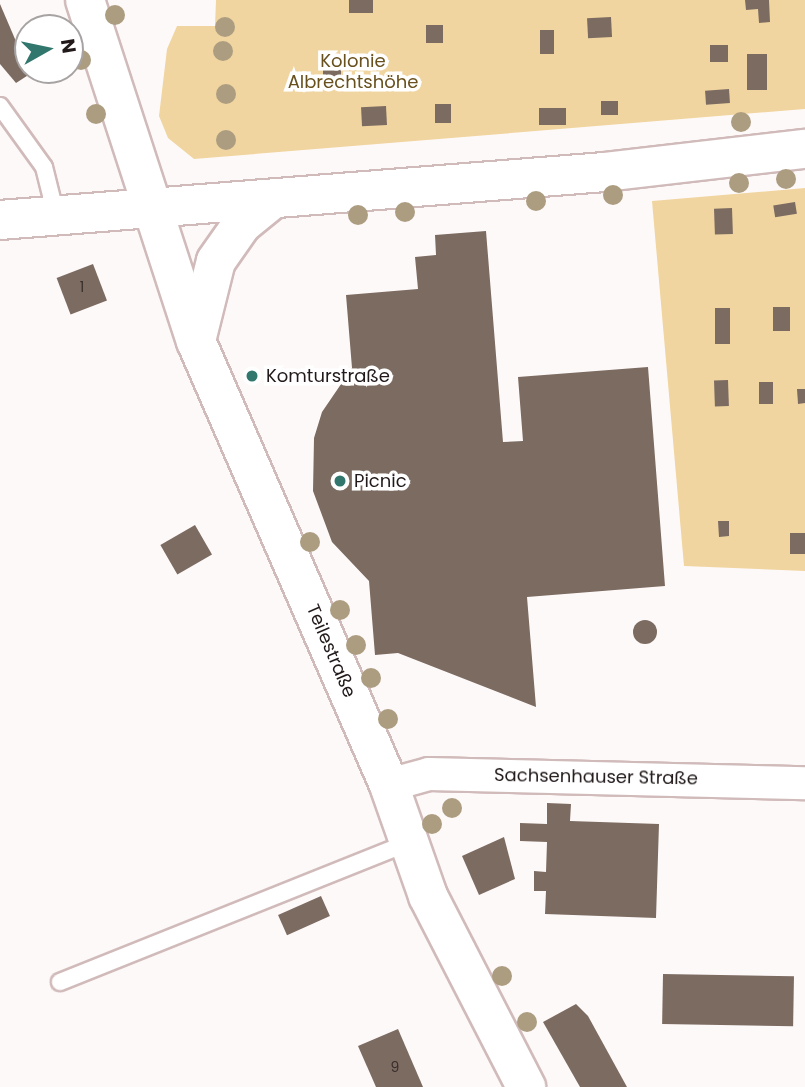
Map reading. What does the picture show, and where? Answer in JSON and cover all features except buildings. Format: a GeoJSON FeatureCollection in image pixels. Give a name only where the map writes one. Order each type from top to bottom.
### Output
{"type":"FeatureCollection","features":[{"type":"Feature","properties":{"kind":"street","name":"Teilestraße"},"geometry":{"type":"LineString","coordinates":[[85,0],[148,208],[196,341],[389,785],[449,941],[526,1087]]}},
{"type":"Feature","properties":{"kind":"street"},"geometry":{"type":"LineString","coordinates":[[0,220],[272,200],[805,149]]}},
{"type":"Feature","properties":{"kind":"street"},"geometry":{"type":"LineString","coordinates":[[196,341],[216,261],[242,224],[272,200]]}},
{"type":"Feature","properties":{"kind":"street","name":"Sachsenhauser Straße"},"geometry":{"type":"LineString","coordinates":[[389,785],[429,774],[805,783]]}},
{"type":"Feature","properties":{"kind":"lane"},"geometry":{"type":"LineString","coordinates":[[0,106],[44,167],[56,215]]}},
{"type":"Feature","properties":{"kind":"lane"},"geometry":{"type":"LineString","coordinates":[[60,982],[410,842]]}},
{"type":"Feature","properties":{"kind":"green space","name":"Kolonie Albrechtshöhe"},"geometry":{"type":"Polygon","coordinates":[[[216,0],[805,0],[805,109],[194,159],[168,138],[159,116],[167,49],[177,26],[215,26],[216,0]]]}},
{"type":"Feature","properties":{"kind":"green space"},"geometry":{"type":"Polygon","coordinates":[[[805,188],[805,571],[684,566],[652,201],[805,188]]]}},
{"type":"Feature","properties":{"kind":"place","name":"Komturstraße"},"geometry":{"type":"Point","coordinates":[252,376]}},
{"type":"Feature","properties":{"kind":"place","name":"Picnic"},"geometry":{"type":"Point","coordinates":[340,481]}}]}
